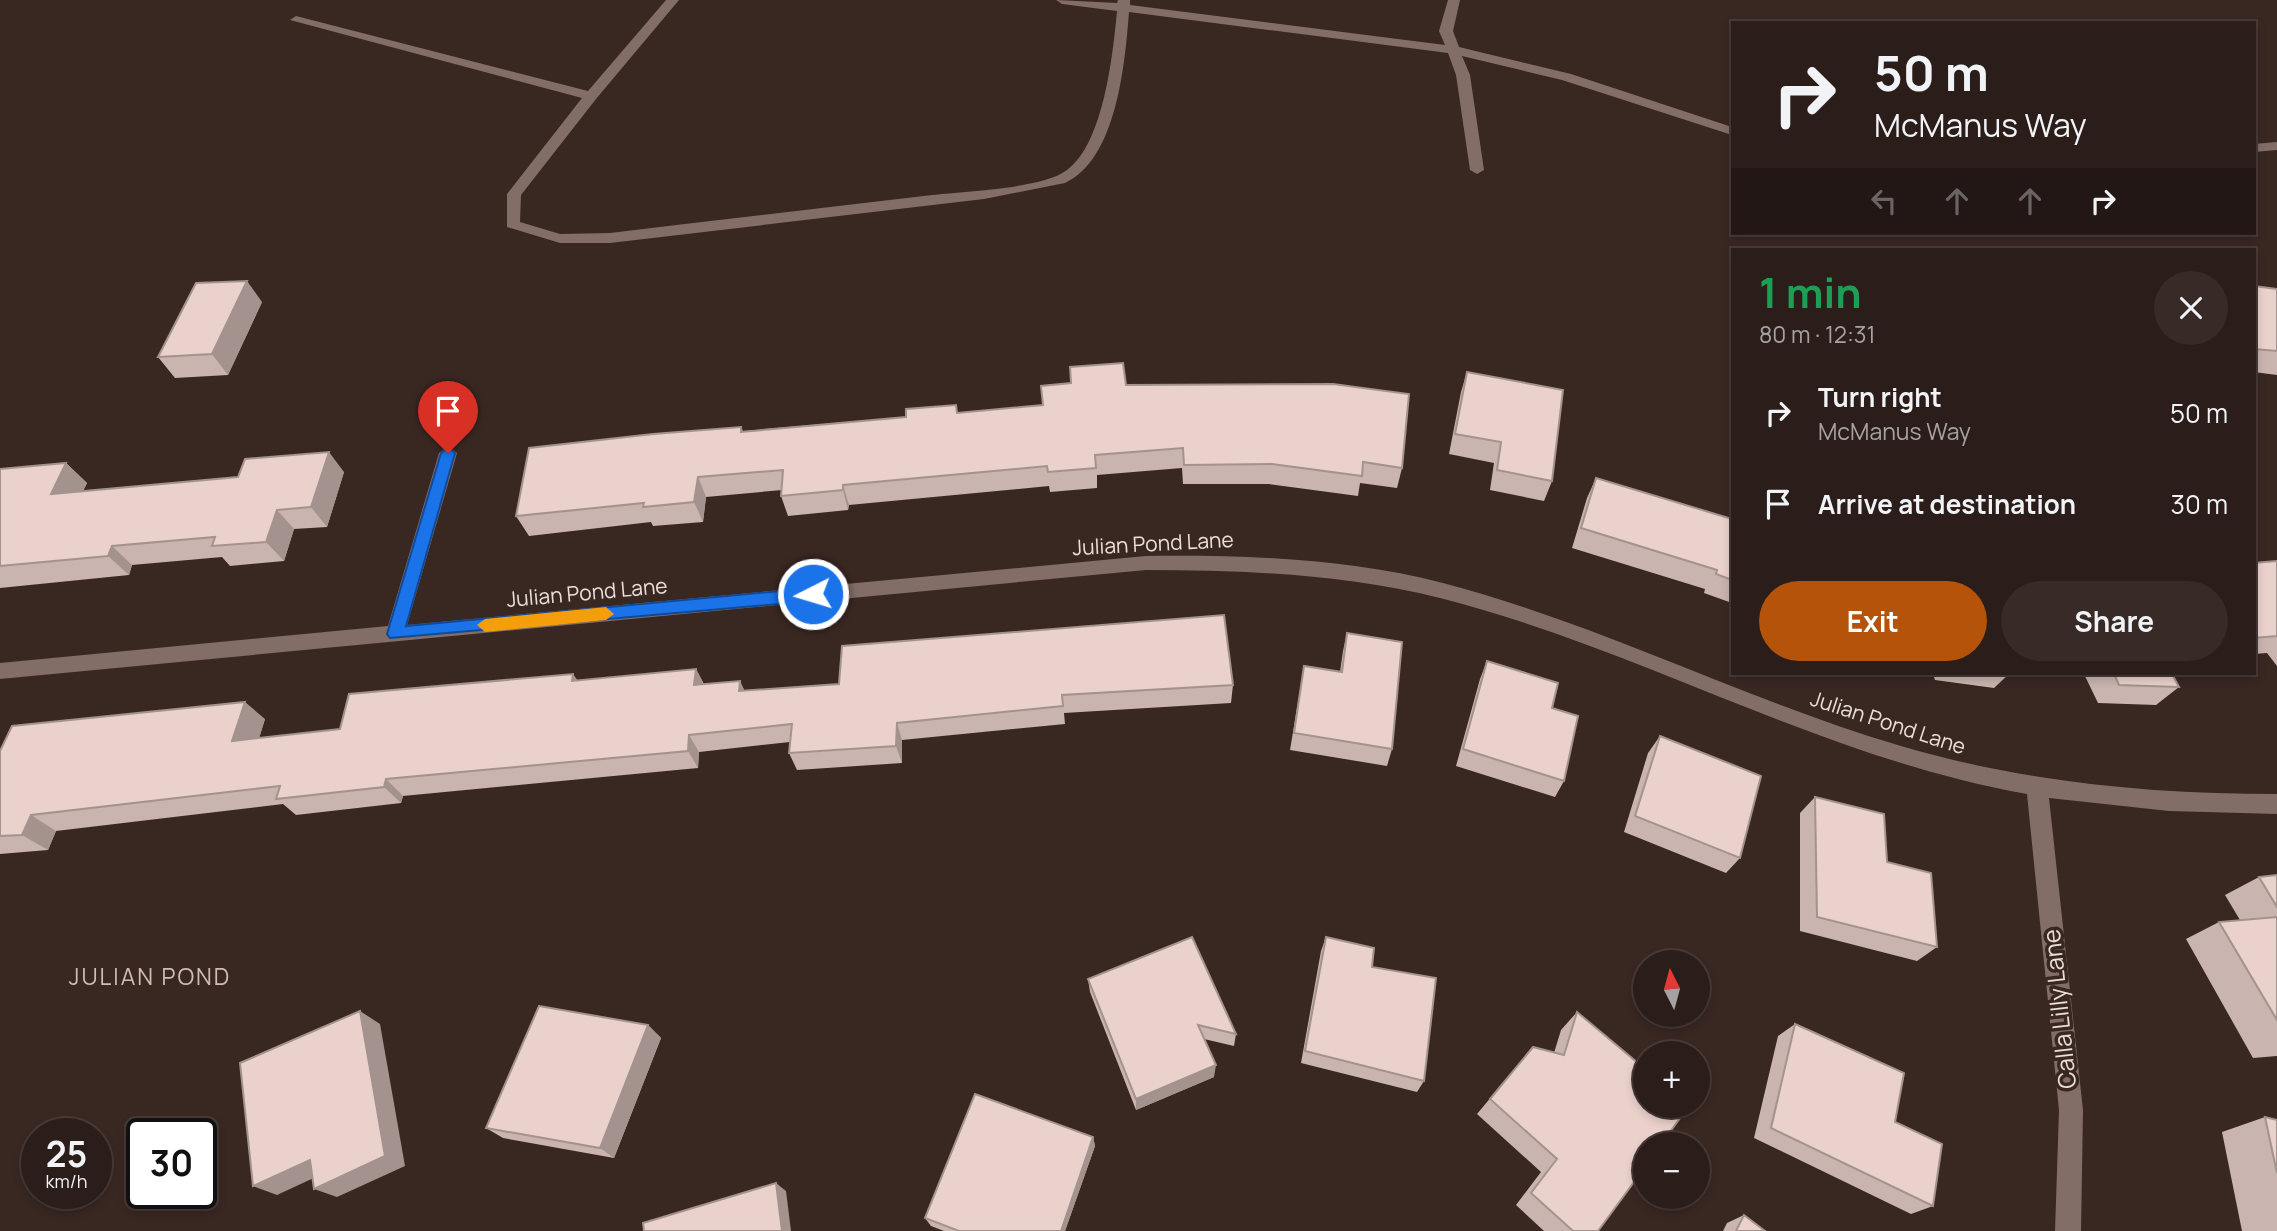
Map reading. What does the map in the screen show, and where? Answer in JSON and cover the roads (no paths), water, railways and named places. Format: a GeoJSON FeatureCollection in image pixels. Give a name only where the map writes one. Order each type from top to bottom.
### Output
{"type":"FeatureCollection","features":[{"type":"Feature","properties":{"kind":"street"},"geometry":{"type":"LineString","coordinates":[[673,0],[514,194],[512,224],[540,237],[568,241],[968,196],[1047,183],[1072,174],[1091,155],[1104,125],[1124,4]]}},
{"type":"Feature","properties":{"kind":"street"},"geometry":{"type":"LineString","coordinates":[[1062,0],[1124,4],[1452,50],[1566,77],[1731,131]]}},
{"type":"Feature","properties":{"kind":"street"},"geometry":{"type":"LineString","coordinates":[[1454,0],[1446,31],[1462,75],[1477,170]]}},
{"type":"Feature","properties":{"kind":"street"},"geometry":{"type":"LineString","coordinates":[[296,20],[592,96]]}},
{"type":"Feature","properties":{"kind":"street"},"geometry":{"type":"LineString","coordinates":[[2256,148],[2277,145]]}},
{"type":"Feature","properties":{"kind":"street"},"geometry":{"type":"LineString","coordinates":[[395,634],[448,453]]}},
{"type":"Feature","properties":{"kind":"street","name":"Julian Pond Lane"},"geometry":{"type":"LineString","coordinates":[[0,671],[1146,563],[1244,562],[1329,570],[1440,590],[1539,619],[1851,739],[1962,771],[2037,787],[2166,803],[2277,804]]}},
{"type":"Feature","properties":{"kind":"street","name":"Calla Lilly Lane"},"geometry":{"type":"LineString","coordinates":[[2037,787],[2071,1110],[2068,1231]]}},
{"type":"Feature","properties":{"kind":"district","name":"JULIAN POND"},"geometry":{"type":"Point","coordinates":[150,977]}}]}
